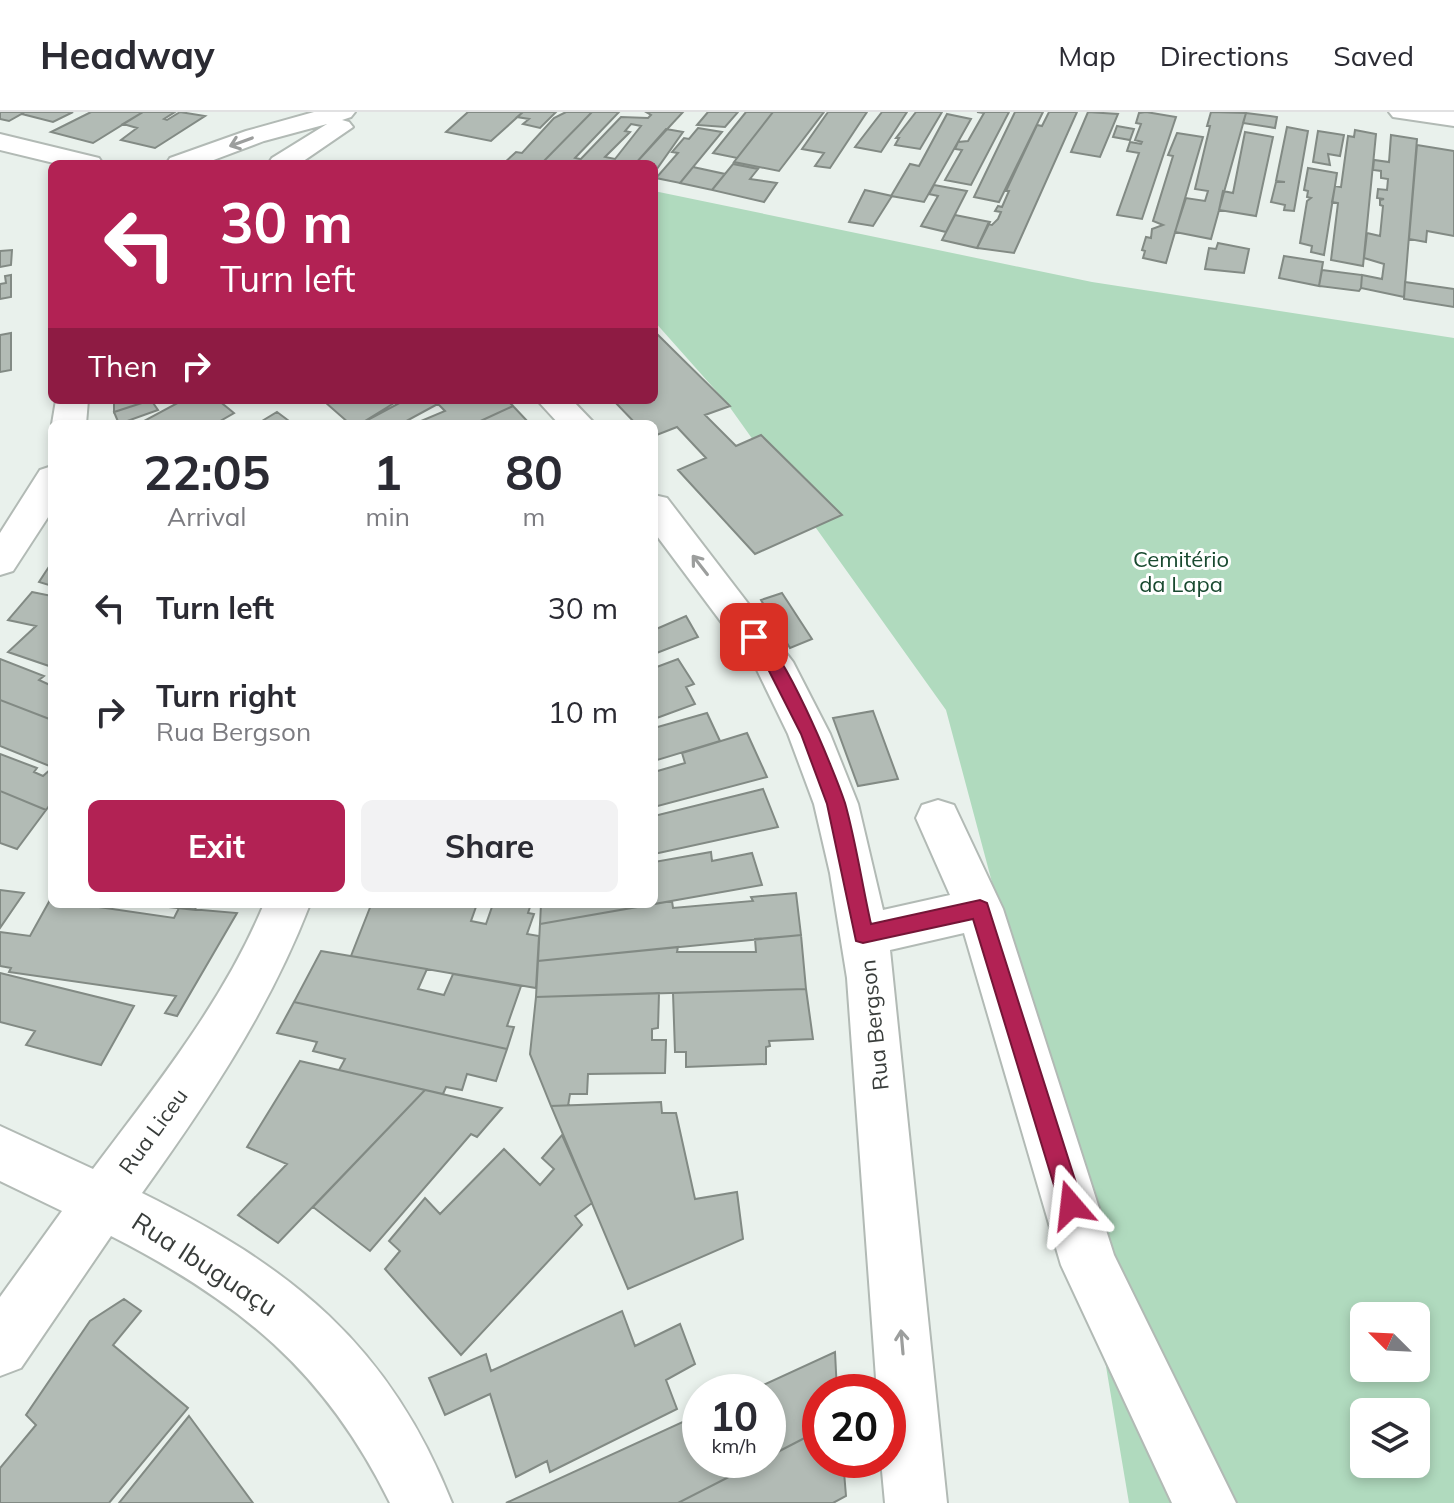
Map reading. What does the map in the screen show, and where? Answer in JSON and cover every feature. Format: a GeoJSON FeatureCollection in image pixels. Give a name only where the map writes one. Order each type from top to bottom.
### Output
{"type":"FeatureCollection","features":[{"type":"Feature","properties":{"kind":"street"},"geometry":{"type":"LineString","coordinates":[[190,160],[255,136],[297,116],[342,112]]}},
{"type":"Feature","properties":{"kind":"street"},"geometry":{"type":"LineString","coordinates":[[287,160],[365,112]]}},
{"type":"Feature","properties":{"kind":"street"},"geometry":{"type":"LineString","coordinates":[[1402,112],[1454,118]]}},
{"type":"Feature","properties":{"kind":"street"},"geometry":{"type":"LineString","coordinates":[[0,142],[55,160]]}},
{"type":"Feature","properties":{"kind":"street"},"geometry":{"type":"LineString","coordinates":[[557,404],[574,420]]}},
{"type":"Feature","properties":{"kind":"street"},"geometry":{"type":"LineString","coordinates":[[0,562],[48,487]]}},
{"type":"Feature","properties":{"kind":"street","name":"Rua Bergson"},"geometry":{"type":"LineString","coordinates":[[658,512],[773,662],[809,734],[836,804],[871,978],[916,1503]]}},
{"type":"Feature","properties":{"kind":"street"},"geometry":{"type":"LineString","coordinates":[[938,818],[980,909],[1089,1265],[1205,1503]]}},
{"type":"Feature","properties":{"kind":"street","name":"Rua Liceu"},"geometry":{"type":"LineString","coordinates":[[0,1347],[177,1101],[235,1009],[278,931],[286,908]]}},
{"type":"Feature","properties":{"kind":"street"},"geometry":{"type":"LineString","coordinates":[[863,935],[980,909]]}},
{"type":"Feature","properties":{"kind":"street","name":"Rua Ibuguaçu"},"geometry":{"type":"LineString","coordinates":[[0,1153],[103,1200],[228,1272],[298,1325],[346,1375],[412,1478],[421,1503]]}},
{"type":"Feature","properties":{"kind":"green space","name":"Cemitério da Lapa"},"geometry":{"type":"Polygon","coordinates":[[[658,192],[1092,282],[1454,338],[1454,1503],[1129,1503],[1080,1212],[946,710],[726,402],[658,326],[658,192]]]}},
{"type":"Feature","properties":{"kind":"building"},"geometry":{"type":"Polygon","coordinates":[[[0,112],[25,112],[9,121],[0,119],[0,112]]]}},
{"type":"Feature","properties":{"kind":"building"},"geometry":{"type":"Polygon","coordinates":[[[73,112],[53,122],[22,114],[73,112]]]}},
{"type":"Feature","properties":{"kind":"building"},"geometry":{"type":"Polygon","coordinates":[[[91,112],[143,112],[93,143],[51,132],[91,112]]]}},
{"type":"Feature","properties":{"kind":"building"},"geometry":{"type":"Polygon","coordinates":[[[143,112],[175,112],[164,119],[167,120],[180,112],[205,116],[155,148],[121,140],[137,128],[123,124],[143,112]]]}},
{"type":"Feature","properties":{"kind":"building"},"geometry":{"type":"Polygon","coordinates":[[[468,112],[523,112],[491,141],[446,132],[468,112]]]}},
{"type":"Feature","properties":{"kind":"building"},"geometry":{"type":"Polygon","coordinates":[[[523,112],[556,112],[540,128],[523,124],[529,119],[517,117],[523,112]]]}},
{"type":"Feature","properties":{"kind":"building"},"geometry":{"type":"Polygon","coordinates":[[[566,112],[592,112],[545,160],[507,160],[516,152],[522,153],[554,118],[566,112]]]}},
{"type":"Feature","properties":{"kind":"building"},"geometry":{"type":"Polygon","coordinates":[[[592,112],[619,112],[575,158],[579,160],[545,160],[592,112]]]}},
{"type":"Feature","properties":{"kind":"building"},"geometry":{"type":"Polygon","coordinates":[[[646,112],[683,112],[639,160],[580,160],[621,117],[648,118],[651,115],[646,112]],[[631,124],[625,131],[630,132],[605,157],[615,159],[641,126],[631,124]]]}},
{"type":"Feature","properties":{"kind":"building"},"geometry":{"type":"Polygon","coordinates":[[[708,112],[738,112],[725,127],[697,125],[708,112]]]}},
{"type":"Feature","properties":{"kind":"building"},"geometry":{"type":"Polygon","coordinates":[[[746,112],[773,112],[737,158],[713,153],[746,112]]]}},
{"type":"Feature","properties":{"kind":"building"},"geometry":{"type":"Polygon","coordinates":[[[773,112],[824,112],[779,171],[734,162],[773,112]]]}},
{"type":"Feature","properties":{"kind":"building"},"geometry":{"type":"Polygon","coordinates":[[[828,112],[867,112],[830,168],[815,166],[824,153],[802,149],[828,112]]]}},
{"type":"Feature","properties":{"kind":"building"},"geometry":{"type":"Polygon","coordinates":[[[882,112],[907,112],[881,152],[855,147],[882,112]]]}},
{"type":"Feature","properties":{"kind":"building"},"geometry":{"type":"Polygon","coordinates":[[[916,112],[942,112],[920,149],[895,145],[899,138],[896,138],[916,112]]]}},
{"type":"Feature","properties":{"kind":"building"},"geometry":{"type":"Polygon","coordinates":[[[977,112],[1009,112],[971,185],[945,180],[962,150],[955,149],[958,142],[968,141],[984,113],[977,112]]]}},
{"type":"Feature","properties":{"kind":"building"},"geometry":{"type":"Polygon","coordinates":[[[1015,112],[1043,112],[999,202],[974,197],[1015,112]]]}},
{"type":"Feature","properties":{"kind":"building"},"geometry":{"type":"Polygon","coordinates":[[[1049,112],[1077,112],[1014,253],[977,248],[988,224],[992,225],[998,219],[1001,212],[995,211],[998,206],[1002,207],[1009,191],[1006,191],[1037,125],[1042,126],[1049,112]]]}},
{"type":"Feature","properties":{"kind":"building"},"geometry":{"type":"Polygon","coordinates":[[[1088,112],[1118,114],[1100,157],[1071,152],[1088,112]]]}},
{"type":"Feature","properties":{"kind":"building"},"geometry":{"type":"Polygon","coordinates":[[[1211,112],[1246,113],[1211,239],[1175,232],[1186,198],[1205,201],[1208,191],[1195,189],[1211,112]]]}},
{"type":"Feature","properties":{"kind":"building"},"geometry":{"type":"Polygon","coordinates":[[[1139,113],[1176,117],[1142,219],[1117,215],[1139,153],[1127,151],[1130,142],[1142,142],[1135,140],[1141,124],[1136,123],[1139,113]]]}},
{"type":"Feature","properties":{"kind":"building"},"geometry":{"type":"Polygon","coordinates":[[[1246,113],[1277,117],[1275,128],[1243,123],[1246,113]]]}},
{"type":"Feature","properties":{"kind":"building"},"geometry":{"type":"Polygon","coordinates":[[[947,114],[971,119],[924,202],[891,196],[910,164],[919,166],[947,114]]]}},
{"type":"Feature","properties":{"kind":"building"},"geometry":{"type":"Polygon","coordinates":[[[1117,126],[1134,129],[1130,140],[1113,137],[1117,126]]]}},
{"type":"Feature","properties":{"kind":"building"},"geometry":{"type":"Polygon","coordinates":[[[1287,127],[1308,131],[1294,211],[1284,210],[1285,205],[1271,202],[1276,182],[1285,182],[1276,181],[1287,127]]]}},
{"type":"Feature","properties":{"kind":"building"},"geometry":{"type":"Polygon","coordinates":[[[698,128],[722,132],[680,183],[658,178],[678,153],[672,152],[684,138],[689,139],[698,128]]]}},
{"type":"Feature","properties":{"kind":"building"},"geometry":{"type":"Polygon","coordinates":[[[666,129],[683,132],[658,167],[658,160],[639,160],[666,129]]]}},
{"type":"Feature","properties":{"kind":"building"},"geometry":{"type":"Polygon","coordinates":[[[1355,130],[1376,134],[1363,266],[1331,260],[1338,203],[1332,202],[1335,186],[1341,187],[1348,136],[1354,137],[1355,130]]]}},
{"type":"Feature","properties":{"kind":"building"},"geometry":{"type":"Polygon","coordinates":[[[1318,131],[1344,135],[1340,156],[1328,154],[1330,165],[1313,162],[1318,131]]]}},
{"type":"Feature","properties":{"kind":"building"},"geometry":{"type":"Polygon","coordinates":[[[1245,132],[1273,137],[1256,216],[1219,210],[1223,191],[1233,193],[1245,132]]]}},
{"type":"Feature","properties":{"kind":"building"},"geometry":{"type":"Polygon","coordinates":[[[1177,133],[1203,137],[1166,263],[1143,258],[1145,251],[1142,250],[1146,237],[1151,238],[1152,229],[1163,225],[1153,221],[1173,156],[1168,155],[1177,133]]]}},
{"type":"Feature","properties":{"kind":"building"},"geometry":{"type":"Polygon","coordinates":[[[1391,135],[1417,139],[1404,297],[1361,288],[1362,275],[1382,279],[1384,264],[1364,258],[1367,233],[1380,236],[1383,206],[1380,200],[1384,199],[1377,198],[1378,189],[1387,190],[1388,179],[1381,178],[1381,171],[1373,170],[1374,160],[1389,162],[1391,135]]]}},
{"type":"Feature","properties":{"kind":"building"},"geometry":{"type":"Polygon","coordinates":[[[1417,145],[1454,151],[1454,236],[1427,231],[1426,242],[1409,239],[1417,145]]]}},
{"type":"Feature","properties":{"kind":"building"},"geometry":{"type":"Polygon","coordinates":[[[733,164],[758,169],[750,179],[777,183],[764,202],[712,190],[733,164]]]}},
{"type":"Feature","properties":{"kind":"building"},"geometry":{"type":"Polygon","coordinates":[[[693,167],[725,174],[712,190],[680,183],[693,167]]]}},
{"type":"Feature","properties":{"kind":"building"},"geometry":{"type":"Polygon","coordinates":[[[1308,168],[1337,173],[1324,255],[1311,252],[1312,246],[1300,243],[1307,201],[1311,198],[1304,190],[1308,168]]]}},
{"type":"Feature","properties":{"kind":"building"},"geometry":{"type":"Polygon","coordinates":[[[934,185],[967,191],[946,232],[921,226],[938,196],[929,194],[934,185]]]}},
{"type":"Feature","properties":{"kind":"building"},"geometry":{"type":"Polygon","coordinates":[[[865,190],[892,196],[873,226],[849,222],[865,190]]]}},
{"type":"Feature","properties":{"kind":"building"},"geometry":{"type":"Polygon","coordinates":[[[955,215],[990,222],[977,248],[942,240],[955,215]]]}},
{"type":"Feature","properties":{"kind":"building"},"geometry":{"type":"Polygon","coordinates":[[[1218,243],[1249,249],[1244,273],[1205,269],[1209,248],[1216,249],[1218,243]]]}},
{"type":"Feature","properties":{"kind":"building"},"geometry":{"type":"Polygon","coordinates":[[[12,250],[11,265],[0,267],[0,251],[12,250]]]}},
{"type":"Feature","properties":{"kind":"building"},"geometry":{"type":"Polygon","coordinates":[[[1284,256],[1323,262],[1319,286],[1279,278],[1284,256]]]}},
{"type":"Feature","properties":{"kind":"building"},"geometry":{"type":"Polygon","coordinates":[[[1322,270],[1362,275],[1361,288],[1359,291],[1319,286],[1322,270]]]}},
{"type":"Feature","properties":{"kind":"building"},"geometry":{"type":"Polygon","coordinates":[[[11,275],[11,297],[0,299],[0,284],[6,283],[5,276],[11,275]]]}},
{"type":"Feature","properties":{"kind":"building"},"geometry":{"type":"Polygon","coordinates":[[[1405,282],[1454,289],[1454,307],[1404,299],[1405,282]]]}},
{"type":"Feature","properties":{"kind":"building"},"geometry":{"type":"Polygon","coordinates":[[[11,333],[11,370],[0,372],[0,335],[11,333]]]}},
{"type":"Feature","properties":{"kind":"building"},"geometry":{"type":"Polygon","coordinates":[[[658,335],[730,406],[705,415],[736,446],[761,435],[842,515],[755,554],[678,470],[706,458],[677,427],[658,434],[658,420],[632,420],[617,404],[658,404],[658,335]]]}},
{"type":"Feature","properties":{"kind":"building"},"geometry":{"type":"Polygon","coordinates":[[[114,404],[139,404],[114,412],[114,404]]]}},
{"type":"Feature","properties":{"kind":"building"},"geometry":{"type":"Polygon","coordinates":[[[139,404],[154,404],[158,410],[130,420],[117,420],[114,412],[139,404]]]}},
{"type":"Feature","properties":{"kind":"building"},"geometry":{"type":"Polygon","coordinates":[[[176,404],[223,404],[234,413],[222,420],[146,420],[176,404]]]}},
{"type":"Feature","properties":{"kind":"building"},"geometry":{"type":"Polygon","coordinates":[[[327,404],[392,404],[366,420],[345,420],[327,404]]]}},
{"type":"Feature","properties":{"kind":"building"},"geometry":{"type":"Polygon","coordinates":[[[398,404],[438,404],[408,420],[368,420],[398,404]]]}},
{"type":"Feature","properties":{"kind":"building"},"geometry":{"type":"Polygon","coordinates":[[[438,404],[513,406],[483,420],[424,420],[445,411],[438,404]]]}},
{"type":"Feature","properties":{"kind":"building"},"geometry":{"type":"Polygon","coordinates":[[[513,406],[526,420],[483,420],[513,406]]]}},
{"type":"Feature","properties":{"kind":"building"},"geometry":{"type":"Polygon","coordinates":[[[277,412],[288,420],[264,420],[277,412]]]}},
{"type":"Feature","properties":{"kind":"building"},"geometry":{"type":"Polygon","coordinates":[[[48,568],[48,585],[39,582],[48,568]]]}},
{"type":"Feature","properties":{"kind":"building"},"geometry":{"type":"Polygon","coordinates":[[[32,592],[48,595],[48,666],[8,652],[36,626],[8,620],[32,592]]]}},
{"type":"Feature","properties":{"kind":"building"},"geometry":{"type":"Polygon","coordinates":[[[782,593],[812,639],[790,648],[761,600],[782,593]]]}},
{"type":"Feature","properties":{"kind":"building"},"geometry":{"type":"Polygon","coordinates":[[[686,616],[698,637],[658,652],[658,628],[686,616]]]}},
{"type":"Feature","properties":{"kind":"building"},"geometry":{"type":"Polygon","coordinates":[[[0,659],[44,676],[39,680],[48,684],[48,718],[0,700],[0,659]]]}},
{"type":"Feature","properties":{"kind":"building"},"geometry":{"type":"Polygon","coordinates":[[[678,659],[694,684],[686,687],[695,704],[658,718],[658,666],[678,659]]]}},
{"type":"Feature","properties":{"kind":"building"},"geometry":{"type":"Polygon","coordinates":[[[0,700],[48,718],[48,765],[0,746],[0,700]]]}},
{"type":"Feature","properties":{"kind":"building"},"geometry":{"type":"Polygon","coordinates":[[[873,711],[898,779],[858,786],[833,718],[873,711]]]}},
{"type":"Feature","properties":{"kind":"building"},"geometry":{"type":"Polygon","coordinates":[[[707,713],[720,741],[658,760],[658,727],[707,713]]]}},
{"type":"Feature","properties":{"kind":"building"},"geometry":{"type":"Polygon","coordinates":[[[747,733],[767,777],[658,806],[658,771],[685,763],[682,753],[747,733]]]}},
{"type":"Feature","properties":{"kind":"building"},"geometry":{"type":"Polygon","coordinates":[[[0,754],[37,768],[34,772],[43,776],[48,772],[46,810],[0,791],[0,754]]]}},
{"type":"Feature","properties":{"kind":"building"},"geometry":{"type":"Polygon","coordinates":[[[763,789],[778,827],[658,853],[658,815],[763,789]]]}},
{"type":"Feature","properties":{"kind":"building"},"geometry":{"type":"Polygon","coordinates":[[[0,791],[46,810],[17,849],[0,843],[0,791]]]}},
{"type":"Feature","properties":{"kind":"building"},"geometry":{"type":"Polygon","coordinates":[[[711,852],[712,861],[752,853],[762,885],[658,903],[658,861],[711,852]]]}},
{"type":"Feature","properties":{"kind":"building"},"geometry":{"type":"Polygon","coordinates":[[[0,890],[24,893],[0,928],[0,890]]]}},
{"type":"Feature","properties":{"kind":"building"},"geometry":{"type":"Polygon","coordinates":[[[796,893],[801,935],[538,961],[540,924],[632,908],[658,908],[658,903],[672,901],[673,908],[753,901],[751,897],[796,893]]]}},
{"type":"Feature","properties":{"kind":"building"},"geometry":{"type":"Polygon","coordinates":[[[48,904],[48,908],[105,908],[174,918],[179,908],[237,913],[177,1016],[165,1013],[176,996],[9,972],[11,968],[0,966],[0,932],[30,936],[48,904]]]}},
{"type":"Feature","properties":{"kind":"building"},"geometry":{"type":"Polygon","coordinates":[[[370,908],[476,908],[471,921],[486,924],[492,908],[530,908],[528,913],[534,914],[527,934],[539,936],[536,988],[351,956],[370,908]]]}},
{"type":"Feature","properties":{"kind":"building"},"geometry":{"type":"Polygon","coordinates":[[[541,908],[631,908],[540,924],[541,908]]]}},
{"type":"Feature","properties":{"kind":"building"},"geometry":{"type":"Polygon","coordinates":[[[801,935],[806,989],[536,997],[538,961],[678,947],[677,952],[756,952],[755,939],[801,935]]]}},
{"type":"Feature","properties":{"kind":"building"},"geometry":{"type":"Polygon","coordinates":[[[321,951],[427,969],[418,989],[444,995],[453,974],[521,986],[507,1026],[514,1027],[507,1049],[294,1002],[321,951]]]}},
{"type":"Feature","properties":{"kind":"building"},"geometry":{"type":"Polygon","coordinates":[[[0,973],[134,1006],[101,1065],[26,1045],[35,1031],[0,1022],[0,973]]]}},
{"type":"Feature","properties":{"kind":"building"},"geometry":{"type":"Polygon","coordinates":[[[806,989],[813,1039],[769,1041],[766,1064],[686,1067],[686,1052],[675,1052],[673,993],[806,989]]]}},
{"type":"Feature","properties":{"kind":"building"},"geometry":{"type":"Polygon","coordinates":[[[659,993],[658,1028],[652,1029],[652,1040],[666,1040],[665,1073],[588,1074],[587,1094],[570,1094],[568,1106],[551,1106],[530,1054],[536,997],[659,993]]]}},
{"type":"Feature","properties":{"kind":"building"},"geometry":{"type":"Polygon","coordinates":[[[294,1002],[507,1049],[496,1081],[467,1074],[462,1090],[446,1087],[443,1094],[339,1070],[345,1059],[313,1051],[317,1042],[277,1033],[294,1002]]]}},
{"type":"Feature","properties":{"kind":"building"},"geometry":{"type":"Polygon","coordinates":[[[300,1061],[425,1090],[278,1243],[238,1215],[287,1164],[247,1147],[300,1061]]]}},
{"type":"Feature","properties":{"kind":"building"},"geometry":{"type":"Polygon","coordinates":[[[425,1090],[502,1108],[477,1137],[471,1134],[370,1251],[313,1207],[425,1090]]]}},
{"type":"Feature","properties":{"kind":"building"},"geometry":{"type":"Polygon","coordinates":[[[661,1102],[662,1113],[676,1113],[695,1199],[737,1192],[743,1239],[628,1289],[551,1106],[661,1102]]]}},
{"type":"Feature","properties":{"kind":"building"},"geometry":{"type":"Polygon","coordinates":[[[562,1135],[592,1203],[575,1216],[582,1225],[461,1355],[385,1269],[400,1251],[389,1241],[425,1198],[440,1214],[504,1149],[540,1185],[554,1169],[542,1158],[562,1135]]]}},
{"type":"Feature","properties":{"kind":"building"},"geometry":{"type":"Polygon","coordinates":[[[124,1299],[141,1311],[113,1345],[188,1408],[109,1503],[0,1503],[0,1468],[36,1425],[26,1415],[90,1321],[124,1299]]]}},
{"type":"Feature","properties":{"kind":"building"},"geometry":{"type":"Polygon","coordinates":[[[622,1311],[635,1346],[680,1324],[695,1364],[666,1380],[677,1409],[550,1472],[547,1461],[516,1477],[490,1394],[445,1415],[429,1378],[486,1354],[491,1371],[622,1311]]]}},
{"type":"Feature","properties":{"kind":"building"},"geometry":{"type":"Polygon","coordinates":[[[835,1352],[836,1374],[802,1374],[802,1439],[786,1448],[786,1375],[835,1352]]]}},
{"type":"Feature","properties":{"kind":"building"},"geometry":{"type":"Polygon","coordinates":[[[189,1416],[253,1503],[119,1503],[189,1416]]]}},
{"type":"Feature","properties":{"kind":"building"},"geometry":{"type":"Polygon","coordinates":[[[682,1422],[682,1478],[727,1478],[678,1503],[506,1503],[682,1422]]]}},
{"type":"Feature","properties":{"kind":"building"},"geometry":{"type":"Polygon","coordinates":[[[802,1439],[802,1478],[844,1478],[846,1496],[833,1503],[678,1503],[727,1478],[786,1478],[786,1448],[802,1439]]]}},
{"type":"Feature","properties":{"kind":"route"},"geometry":{"type":"LineString","coordinates":[[754,637],[773,662],[809,734],[836,804],[853,873],[863,935],[980,909],[1071,1205]]}}]}
